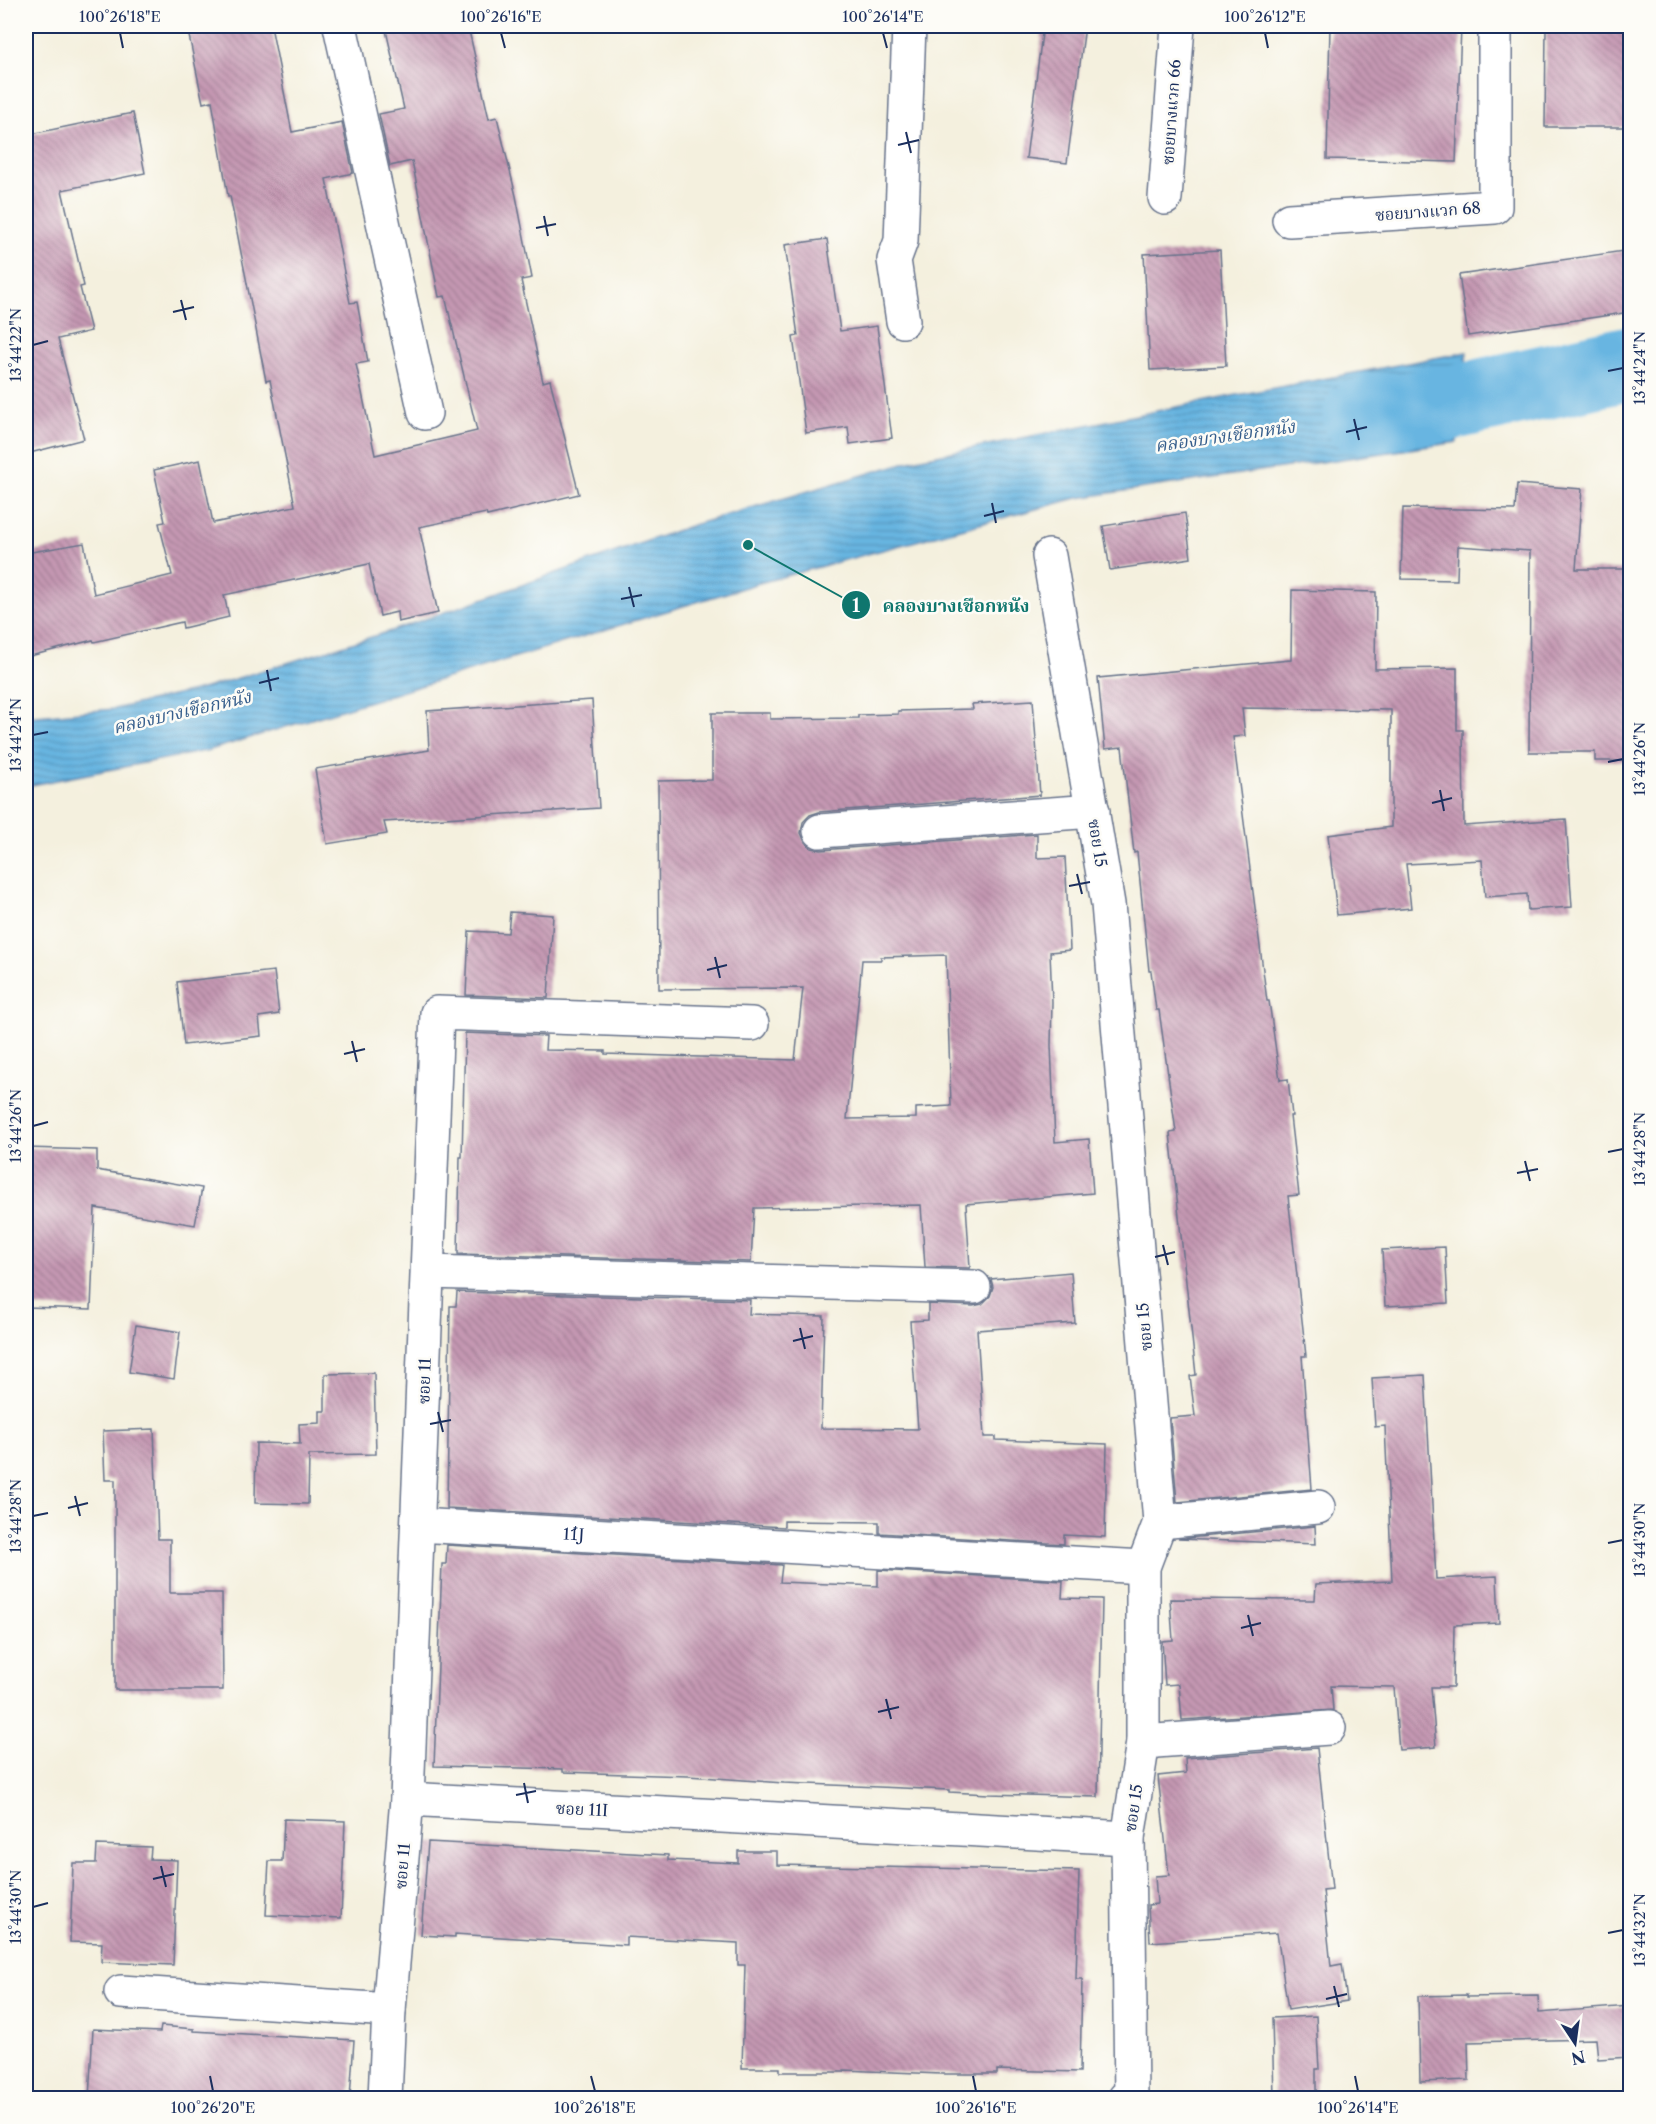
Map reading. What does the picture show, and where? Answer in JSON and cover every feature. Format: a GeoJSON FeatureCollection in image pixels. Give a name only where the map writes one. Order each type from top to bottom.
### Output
{"type":"FeatureCollection","features":[{"type":"Feature","properties":{"kind":"street"},"geometry":{"type":"LineString","coordinates":[[339,26],[425,413]]}},
{"type":"Feature","properties":{"kind":"street"},"geometry":{"type":"LineString","coordinates":[[903,321],[894,260],[901,242],[909,26]]}},
{"type":"Feature","properties":{"kind":"street","name":"ซอยบางแวก 66"},"geometry":{"type":"LineString","coordinates":[[1165,198],[1178,26]]}},
{"type":"Feature","properties":{"kind":"street","name":"ซอยบางแวก 68"},"geometry":{"type":"LineString","coordinates":[[1289,220],[1495,207],[1495,26]]}},
{"type":"Feature","properties":{"kind":"street","name":"ซอย 15"},"geometry":{"type":"LineString","coordinates":[[1049,556],[1108,904],[1160,1522],[1143,1567],[1143,1742],[1128,1838],[1131,2098]]}},
{"type":"Feature","properties":{"kind":"street"},"geometry":{"type":"LineString","coordinates":[[820,831],[1093,811]]}},
{"type":"Feature","properties":{"kind":"street","name":"ซอย 11"},"geometry":{"type":"LineString","coordinates":[[385,2098],[389,2010],[407,1799],[437,1013],[752,1024]]}},
{"type":"Feature","properties":{"kind":"street"},"geometry":{"type":"LineString","coordinates":[[428,1272],[974,1287]]}},
{"type":"Feature","properties":{"kind":"street"},"geometry":{"type":"LineString","coordinates":[[1160,1522],[1318,1507]]}},
{"type":"Feature","properties":{"kind":"street","name":"11๋J"},"geometry":{"type":"LineString","coordinates":[[418,1525],[1143,1567]]}},
{"type":"Feature","properties":{"kind":"street"},"geometry":{"type":"LineString","coordinates":[[1143,1742],[1329,1728]]}},
{"type":"Feature","properties":{"kind":"street","name":"ซอย 11I"},"geometry":{"type":"LineString","coordinates":[[407,1799],[1128,1838]]}},
{"type":"Feature","properties":{"kind":"street"},"geometry":{"type":"LineString","coordinates":[[121,1992],[389,2010]]}},
{"type":"Feature","properties":{"kind":"street"},"geometry":{"type":"LineString","coordinates":[[1125,2098],[1131,2098]]}},
{"type":"Feature","properties":{"kind":"water"},"geometry":{"type":"Polygon","coordinates":[[[1467,352],[1457,442],[1077,498],[759,583],[210,750],[26,786],[26,717],[114,709],[199,690],[391,631],[690,526],[917,459],[1467,352]]]}},
{"type":"Feature","properties":{"kind":"building"},"geometry":{"type":"Polygon","coordinates":[[[187,26],[271,26],[292,132],[342,122],[353,173],[326,179],[350,303],[357,302],[368,362],[356,364],[375,455],[477,431],[445,296],[439,297],[412,161],[390,166],[379,114],[404,109],[385,26],[468,26],[489,119],[497,117],[516,196],[532,278],[521,280],[543,382],[550,380],[579,494],[487,516],[486,513],[419,527],[438,613],[398,622],[397,612],[380,616],[369,564],[224,595],[229,617],[183,628],[182,622],[94,642],[93,640],[26,657],[26,553],[84,543],[94,594],[172,575],[159,523],[165,522],[154,470],[200,460],[213,523],[295,506],[270,380],[266,381],[230,196],[228,196],[212,101],[203,103],[187,26]]]}},
{"type":"Feature","properties":{"kind":"building"},"geometry":{"type":"Polygon","coordinates":[[[1043,26],[1085,26],[1067,163],[1026,158],[1043,26]]]}},
{"type":"Feature","properties":{"kind":"building"},"geometry":{"type":"Polygon","coordinates":[[[1330,26],[1461,26],[1456,162],[1327,159],[1330,26]]]}},
{"type":"Feature","properties":{"kind":"building"},"geometry":{"type":"Polygon","coordinates":[[[1546,26],[1630,26],[1630,127],[1545,127],[1546,26]]]}},
{"type":"Feature","properties":{"kind":"building"},"geometry":{"type":"Polygon","coordinates":[[[133,113],[145,173],[62,190],[84,286],[80,287],[91,331],[58,339],[84,439],[26,454],[26,135],[133,113]]]}},
{"type":"Feature","properties":{"kind":"building"},"geometry":{"type":"Polygon","coordinates":[[[827,239],[840,331],[877,326],[892,438],[850,444],[848,427],[806,433],[793,337],[798,336],[785,245],[827,239]]]}},
{"type":"Feature","properties":{"kind":"building"},"geometry":{"type":"Polygon","coordinates":[[[1220,250],[1226,366],[1150,370],[1144,254],[1220,250]]]}},
{"type":"Feature","properties":{"kind":"building"},"geometry":{"type":"Polygon","coordinates":[[[1630,250],[1630,312],[1468,336],[1459,275],[1630,250]]]}},
{"type":"Feature","properties":{"kind":"building"},"geometry":{"type":"Polygon","coordinates":[[[1517,484],[1582,489],[1576,569],[1630,569],[1630,761],[1595,761],[1595,752],[1529,752],[1530,551],[1458,546],[1457,580],[1401,579],[1403,508],[1515,510],[1517,484]]]}},
{"type":"Feature","properties":{"kind":"building"},"geometry":{"type":"Polygon","coordinates":[[[1185,513],[1191,558],[1110,570],[1103,526],[1185,513]]]}},
{"type":"Feature","properties":{"kind":"building"},"geometry":{"type":"Polygon","coordinates":[[[1292,590],[1376,592],[1375,669],[1457,668],[1457,730],[1463,730],[1464,826],[1566,819],[1572,907],[1528,910],[1527,894],[1485,897],[1482,860],[1406,864],[1411,908],[1337,915],[1328,835],[1391,827],[1391,710],[1242,708],[1245,736],[1233,737],[1267,1001],[1269,1001],[1280,1080],[1288,1079],[1292,1116],[1290,1116],[1299,1195],[1288,1196],[1306,1356],[1302,1356],[1312,1489],[1177,1502],[1170,1418],[1195,1416],[1190,1376],[1196,1375],[1170,1133],[1176,1132],[1159,1010],[1156,1010],[1151,971],[1149,971],[1137,852],[1134,853],[1122,747],[1105,749],[1098,678],[1291,660],[1292,590]]]}},
{"type":"Feature","properties":{"kind":"building"},"geometry":{"type":"Polygon","coordinates":[[[592,700],[599,808],[384,822],[387,834],[327,844],[315,769],[429,750],[427,711],[592,700]]]}},
{"type":"Feature","properties":{"kind":"building"},"geometry":{"type":"Polygon","coordinates":[[[1033,700],[1040,795],[819,812],[810,815],[803,822],[801,833],[811,848],[821,850],[1037,834],[1037,858],[1065,857],[1070,950],[1050,952],[1055,1142],[1089,1139],[1093,1193],[966,1204],[970,1268],[925,1267],[921,1205],[754,1208],[751,1262],[458,1254],[465,1033],[546,1036],[545,1050],[795,1060],[803,988],[659,989],[658,781],[712,780],[712,713],[770,713],[770,719],[858,718],[858,715],[898,714],[898,711],[973,709],[972,704],[1033,700]],[[946,955],[881,957],[881,960],[862,960],[847,1119],[916,1118],[916,1108],[951,1106],[946,955]]]}},
{"type":"Feature","properties":{"kind":"building"},"geometry":{"type":"Polygon","coordinates":[[[510,912],[553,915],[548,998],[466,995],[469,931],[508,933],[510,912]]]}},
{"type":"Feature","properties":{"kind":"building"},"geometry":{"type":"Polygon","coordinates":[[[274,971],[279,1014],[259,1017],[261,1036],[184,1045],[177,982],[274,971]]]}},
{"type":"Feature","properties":{"kind":"building"},"geometry":{"type":"Polygon","coordinates":[[[26,1148],[97,1150],[97,1170],[202,1188],[195,1225],[95,1208],[91,1309],[26,1307],[26,1148]]]}},
{"type":"Feature","properties":{"kind":"building"},"geometry":{"type":"Polygon","coordinates":[[[1445,1247],[1448,1303],[1385,1306],[1382,1250],[1445,1247]]]}},
{"type":"Feature","properties":{"kind":"building"},"geometry":{"type":"Polygon","coordinates":[[[1071,1272],[1075,1323],[977,1330],[984,1437],[996,1437],[996,1440],[1107,1444],[1105,1537],[1064,1535],[1064,1544],[879,1533],[879,1522],[784,1521],[784,1527],[447,1508],[450,1306],[456,1306],[457,1292],[750,1300],[749,1314],[824,1316],[821,1428],[918,1429],[910,1321],[928,1320],[928,1304],[973,1306],[982,1304],[990,1296],[993,1287],[991,1279],[1071,1272]]]}},
{"type":"Feature","properties":{"kind":"building"},"geometry":{"type":"Polygon","coordinates":[[[136,1325],[180,1332],[174,1379],[129,1372],[136,1325]]]}},
{"type":"Feature","properties":{"kind":"building"},"geometry":{"type":"Polygon","coordinates":[[[374,1373],[376,1454],[309,1455],[308,1504],[255,1503],[256,1443],[300,1444],[299,1424],[320,1423],[320,1411],[325,1411],[325,1374],[374,1373]]]}},
{"type":"Feature","properties":{"kind":"building"},"geometry":{"type":"Polygon","coordinates":[[[1425,1375],[1436,1579],[1497,1576],[1499,1623],[1454,1625],[1453,1687],[1431,1687],[1436,1747],[1399,1750],[1394,1687],[1331,1686],[1333,1710],[1182,1720],[1179,1684],[1165,1685],[1162,1641],[1173,1640],[1170,1599],[1315,1600],[1316,1584],[1392,1581],[1385,1426],[1375,1427],[1372,1378],[1425,1375]]]}},
{"type":"Feature","properties":{"kind":"building"},"geometry":{"type":"Polygon","coordinates":[[[154,1429],[158,1539],[170,1539],[170,1593],[222,1593],[223,1690],[115,1690],[115,1480],[105,1480],[103,1431],[154,1429]]]}},
{"type":"Feature","properties":{"kind":"building"},"geometry":{"type":"Polygon","coordinates":[[[1315,1526],[1316,1544],[1178,1539],[1315,1526]]]}},
{"type":"Feature","properties":{"kind":"building"},"geometry":{"type":"Polygon","coordinates":[[[447,1545],[782,1565],[780,1582],[878,1586],[878,1570],[1063,1581],[1062,1598],[1102,1599],[1098,1797],[989,1794],[688,1776],[563,1772],[563,1769],[434,1766],[442,1564],[446,1564],[447,1545]]]}},
{"type":"Feature","properties":{"kind":"building"},"geometry":{"type":"Polygon","coordinates":[[[1317,1748],[1332,1889],[1323,1890],[1331,1966],[1342,1964],[1347,2001],[1288,2010],[1277,1933],[1150,1942],[1148,1905],[1157,1904],[1155,1876],[1169,1875],[1158,1776],[1186,1773],[1185,1758],[1317,1748]]]}},
{"type":"Feature","properties":{"kind":"building"},"geometry":{"type":"Polygon","coordinates":[[[284,1819],[345,1821],[341,1918],[266,1915],[269,1861],[282,1861],[284,1819]]]}},
{"type":"Feature","properties":{"kind":"building"},"geometry":{"type":"Polygon","coordinates":[[[428,1842],[668,1855],[668,1860],[738,1863],[738,1851],[777,1851],[777,1865],[1079,1871],[1076,1979],[1082,1979],[1080,2072],[997,2070],[997,2074],[941,2074],[844,2070],[844,2072],[780,2072],[780,2068],[742,2068],[745,1965],[738,1965],[738,1943],[626,1937],[626,1945],[455,1934],[455,1937],[421,1935],[428,1842]]]}},
{"type":"Feature","properties":{"kind":"building"},"geometry":{"type":"Polygon","coordinates":[[[97,1845],[151,1847],[150,1859],[177,1860],[173,1965],[101,1962],[102,1943],[70,1942],[73,1863],[96,1863],[97,1845]]]}},
{"type":"Feature","properties":{"kind":"building"},"geometry":{"type":"Polygon","coordinates":[[[1467,1995],[1467,1997],[1538,1996],[1539,2013],[1630,2006],[1630,2057],[1598,2059],[1596,2039],[1468,2042],[1469,2080],[1420,2082],[1418,1996],[1467,1995]]]}},
{"type":"Feature","properties":{"kind":"building"},"geometry":{"type":"Polygon","coordinates":[[[1316,2016],[1319,2069],[1316,2069],[1316,2098],[1274,2098],[1272,2018],[1316,2016]]]}},
{"type":"Feature","properties":{"kind":"building"},"geometry":{"type":"Polygon","coordinates":[[[161,2026],[194,2029],[194,2031],[354,2040],[350,2098],[89,2098],[93,2029],[160,2032],[161,2026]]]}},
{"type":"Feature","properties":{"kind":"waterway","name":"คลองบางเชือกหนัง"},"geometry":{"type":"LineString","coordinates":[[1360,416],[1450,403],[1630,363]]}},
{"type":"Feature","properties":{"kind":"place","name":"คลองบางเชือกหนัง"},"geometry":{"type":"Point","coordinates":[748,545]}}]}
